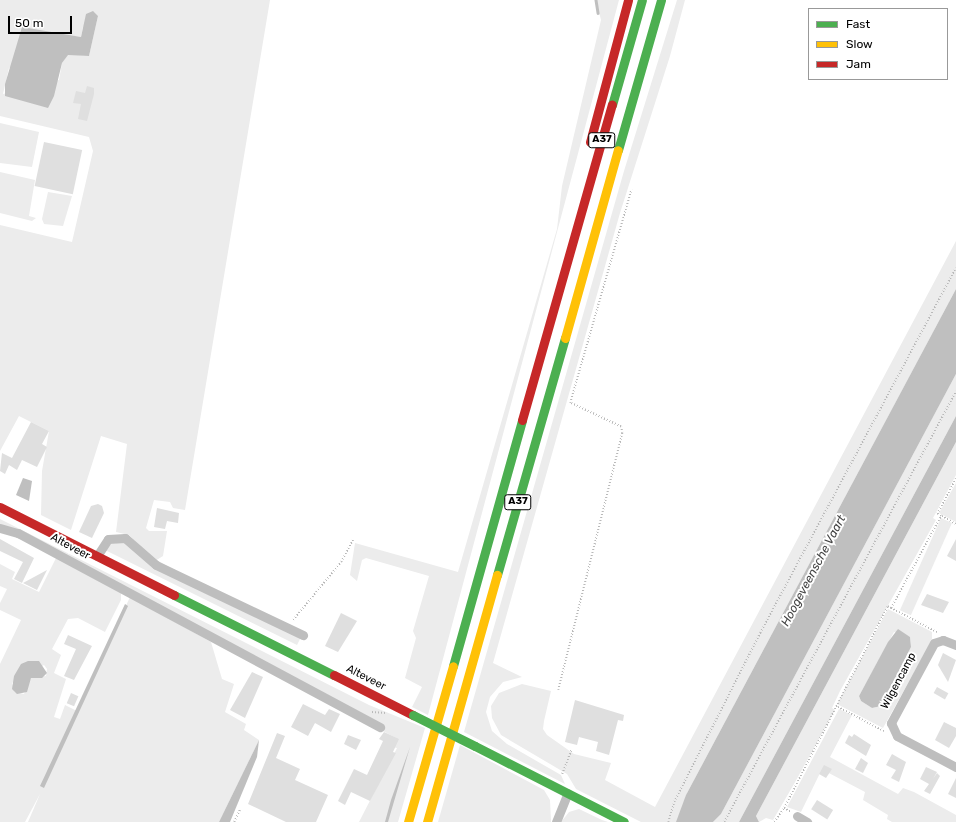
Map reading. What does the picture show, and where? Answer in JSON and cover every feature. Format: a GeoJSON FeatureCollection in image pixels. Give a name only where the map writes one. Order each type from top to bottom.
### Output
{"type":"FeatureCollection","features":[{"type":"Feature","properties":{"kind":"main road","name":"A37"},"geometry":{"type":"LineString","coordinates":[[562,279],[590,143],[628,0]]}},
{"type":"Feature","properties":{"kind":"main road","name":"A37"},"geometry":{"type":"LineString","coordinates":[[408,822],[642,0]]}},
{"type":"Feature","properties":{"kind":"main road","name":"A37"},"geometry":{"type":"LineString","coordinates":[[427,822],[661,0]]}},
{"type":"Feature","properties":{"kind":"main road","name":"Alteveer"},"geometry":{"type":"LineString","coordinates":[[0,507],[624,822]]}},
{"type":"Feature","properties":{"kind":"street","name":"Alteveer"},"geometry":{"type":"LineString","coordinates":[[0,528],[18,533],[380,727]]}},
{"type":"Feature","properties":{"kind":"street","name":"Alteveer"},"geometry":{"type":"LineString","coordinates":[[97,556],[108,539],[125,538],[156,565],[303,635]]}},
{"type":"Feature","properties":{"kind":"street"},"geometry":{"type":"LineString","coordinates":[[943,640],[956,645]]}},
{"type":"Feature","properties":{"kind":"street","name":"Wilgencamp"},"geometry":{"type":"LineString","coordinates":[[897,736],[892,727],[893,719],[932,646],[943,640]]}},
{"type":"Feature","properties":{"kind":"street"},"geometry":{"type":"LineString","coordinates":[[897,736],[956,767]]}},
{"type":"Feature","properties":{"kind":"street"},"geometry":{"type":"LineString","coordinates":[[556,822],[568,793]]}},
{"type":"Feature","properties":{"kind":"path"},"geometry":{"type":"LineString","coordinates":[[558,690],[622,433],[621,428],[570,402],[631,190]]}},
{"type":"Feature","properties":{"kind":"path"},"geometry":{"type":"LineString","coordinates":[[668,822],[674,802],[760,633],[956,268]]}},
{"type":"Feature","properties":{"kind":"path"},"geometry":{"type":"LineString","coordinates":[[724,822],[956,391]]}},
{"type":"Feature","properties":{"kind":"path"},"geometry":{"type":"LineString","coordinates":[[956,479],[937,514],[956,524]]}},
{"type":"Feature","properties":{"kind":"path"},"geometry":{"type":"LineString","coordinates":[[891,608],[941,516]]}},
{"type":"Feature","properties":{"kind":"path"},"geometry":{"type":"LineString","coordinates":[[286,627],[341,562],[353,539]]}},
{"type":"Feature","properties":{"kind":"path"},"geometry":{"type":"LineString","coordinates":[[897,736],[835,705],[888,606],[938,633],[943,640]]}},
{"type":"Feature","properties":{"kind":"path"},"geometry":{"type":"LineString","coordinates":[[774,822],[784,808],[838,707]]}},
{"type":"Feature","properties":{"kind":"path"},"geometry":{"type":"LineString","coordinates":[[562,774],[571,750]]}},
{"type":"Feature","properties":{"kind":"path"},"geometry":{"type":"LineString","coordinates":[[784,808],[802,820]]}},
{"type":"Feature","properties":{"kind":"path"},"geometry":{"type":"LineString","coordinates":[[234,822],[240,809]]}},
{"type":"Feature","properties":{"kind":"shaded area"},"geometry":{"type":"Polygon","coordinates":[[[0,0],[270,0],[185,510],[173,508],[170,502],[154,500],[146,528],[149,531],[167,531],[163,556],[155,561],[129,535],[116,532],[127,444],[101,436],[71,530],[41,515],[42,471],[49,431],[19,416],[0,451],[0,225],[72,242],[93,151],[89,137],[0,116],[0,0]],[[98,16],[83,27],[81,37],[68,35],[9,68],[3,94],[59,80],[62,63],[68,54],[89,56],[98,16]]]}},
{"type":"Feature","properties":{"kind":"shaded area"},"geometry":{"type":"Polygon","coordinates":[[[596,0],[619,0],[428,715],[412,707],[422,687],[405,678],[416,638],[413,631],[429,576],[366,558],[362,560],[357,581],[350,575],[355,543],[458,572],[557,229],[562,186],[601,20],[596,0]]]}},
{"type":"Feature","properties":{"kind":"shaded area"},"geometry":{"type":"Polygon","coordinates":[[[677,0],[685,0],[670,56],[620,213],[493,663],[522,677],[503,682],[490,697],[486,712],[492,731],[507,744],[561,775],[565,784],[464,732],[624,171],[677,0]]]}},
{"type":"Feature","properties":{"kind":"shaded area"},"geometry":{"type":"Polygon","coordinates":[[[0,123],[39,132],[32,167],[0,163],[0,123]]]}},
{"type":"Feature","properties":{"kind":"shaded area"},"geometry":{"type":"Polygon","coordinates":[[[0,172],[35,180],[29,216],[36,218],[32,221],[0,213],[0,172]]]}},
{"type":"Feature","properties":{"kind":"shaded area"},"geometry":{"type":"Polygon","coordinates":[[[48,192],[72,196],[63,226],[44,224],[42,219],[48,192]]]}},
{"type":"Feature","properties":{"kind":"shaded area"},"geometry":{"type":"Polygon","coordinates":[[[956,241],[956,289],[686,795],[682,822],[641,822],[576,789],[567,774],[501,735],[492,718],[491,706],[499,693],[522,684],[551,691],[543,729],[547,735],[574,754],[611,763],[605,780],[655,807],[956,241]]]}},
{"type":"Feature","properties":{"kind":"shaded area"},"geometry":{"type":"Polygon","coordinates":[[[956,374],[956,416],[739,822],[713,822],[721,814],[956,374]]]}},
{"type":"Feature","properties":{"kind":"shaded area"},"geometry":{"type":"Polygon","coordinates":[[[956,442],[956,475],[933,518],[936,520],[840,691],[832,708],[835,710],[773,820],[766,818],[759,822],[756,816],[956,442]]]}},
{"type":"Feature","properties":{"kind":"shaded area"},"geometry":{"type":"Polygon","coordinates":[[[956,483],[956,522],[939,513],[956,483]]]}},
{"type":"Feature","properties":{"kind":"shaded area"},"geometry":{"type":"Polygon","coordinates":[[[941,518],[952,523],[911,615],[900,610],[941,518]]]}},
{"type":"Feature","properties":{"kind":"shaded area"},"geometry":{"type":"Polygon","coordinates":[[[0,519],[369,705],[425,728],[398,822],[359,822],[397,748],[392,747],[396,738],[0,526],[0,519]]]}},
{"type":"Feature","properties":{"kind":"shaded area"},"geometry":{"type":"Polygon","coordinates":[[[117,539],[301,637],[297,645],[105,550],[117,539]]]}},
{"type":"Feature","properties":{"kind":"shaded area"},"geometry":{"type":"Polygon","coordinates":[[[56,558],[121,593],[121,600],[105,632],[78,618],[68,619],[52,649],[61,655],[54,673],[66,679],[54,717],[60,719],[65,705],[77,711],[130,597],[211,642],[222,679],[234,684],[225,712],[246,724],[244,730],[259,740],[219,822],[28,822],[40,794],[25,822],[0,822],[0,664],[21,620],[0,610],[0,603],[7,589],[0,586],[0,564],[15,572],[12,579],[39,592],[56,558]],[[44,665],[12,683],[15,692],[24,694],[31,678],[46,676],[47,669],[44,665]]]}},
{"type":"Feature","properties":{"kind":"shaded area"},"geometry":{"type":"Polygon","coordinates":[[[888,609],[932,632],[932,640],[883,728],[837,704],[888,609]],[[894,632],[859,696],[861,701],[872,708],[881,706],[911,647],[910,637],[894,632]]]}},
{"type":"Feature","properties":{"kind":"shaded area"},"geometry":{"type":"Polygon","coordinates":[[[839,709],[852,715],[830,757],[898,794],[903,788],[914,792],[956,815],[956,822],[892,822],[887,819],[888,815],[863,800],[865,792],[825,771],[821,771],[801,812],[787,807],[839,709]]]}},
{"type":"Feature","properties":{"kind":"shaded area"},"geometry":{"type":"Polygon","coordinates":[[[460,745],[544,790],[550,800],[551,822],[438,822],[460,745]]]}},
{"type":"Feature","properties":{"kind":"shaded area"},"geometry":{"type":"Polygon","coordinates":[[[579,809],[608,822],[561,822],[569,812],[579,809]]]}},
{"type":"Feature","properties":{"kind":"water"},"geometry":{"type":"Polygon","coordinates":[[[93,11],[98,16],[89,56],[68,55],[62,63],[54,96],[48,108],[5,96],[5,84],[22,27],[81,37],[86,14],[93,11]]]}},
{"type":"Feature","properties":{"kind":"water","name":"Hoogeveensche Vaart"},"geometry":{"type":"Polygon","coordinates":[[[956,289],[956,374],[721,814],[713,822],[676,822],[686,795],[956,289]]]}},
{"type":"Feature","properties":{"kind":"water"},"geometry":{"type":"Polygon","coordinates":[[[956,416],[956,442],[756,816],[759,822],[739,822],[956,416]]]}},
{"type":"Feature","properties":{"kind":"water"},"geometry":{"type":"Polygon","coordinates":[[[23,478],[32,481],[29,501],[16,495],[23,478]]]}},
{"type":"Feature","properties":{"kind":"water"},"geometry":{"type":"Polygon","coordinates":[[[125,604],[128,606],[44,788],[40,786],[125,604]]]}},
{"type":"Feature","properties":{"kind":"water"},"geometry":{"type":"Polygon","coordinates":[[[898,629],[910,637],[911,647],[881,706],[872,708],[861,701],[859,696],[888,642],[898,629]]]}},
{"type":"Feature","properties":{"kind":"water"},"geometry":{"type":"Polygon","coordinates":[[[28,661],[39,661],[47,673],[42,678],[31,678],[27,692],[17,694],[12,689],[14,676],[21,664],[28,661]]]}},
{"type":"Feature","properties":{"kind":"water"},"geometry":{"type":"Polygon","coordinates":[[[259,740],[257,757],[230,822],[219,822],[259,740]]]}},
{"type":"Feature","properties":{"kind":"water"},"geometry":{"type":"Polygon","coordinates":[[[410,747],[388,822],[385,822],[391,800],[410,747]]]}},
{"type":"Feature","properties":{"kind":"building"},"geometry":{"type":"Polygon","coordinates":[[[87,86],[94,88],[94,94],[87,121],[78,119],[81,104],[73,103],[76,91],[85,93],[87,86]]]}},
{"type":"Feature","properties":{"kind":"building"},"geometry":{"type":"Polygon","coordinates":[[[44,142],[82,150],[73,194],[35,186],[44,142]]]}},
{"type":"Feature","properties":{"kind":"building"},"geometry":{"type":"Polygon","coordinates":[[[31,422],[49,431],[42,444],[47,447],[37,467],[22,460],[17,470],[9,465],[5,474],[0,471],[2,453],[12,458],[31,422]]]}},
{"type":"Feature","properties":{"kind":"building"},"geometry":{"type":"Polygon","coordinates":[[[98,504],[102,506],[104,513],[92,538],[79,532],[91,506],[98,504]]]}},
{"type":"Feature","properties":{"kind":"building"},"geometry":{"type":"Polygon","coordinates":[[[157,508],[179,513],[178,523],[167,521],[165,529],[154,527],[157,508]]]}},
{"type":"Feature","properties":{"kind":"building"},"geometry":{"type":"Polygon","coordinates":[[[0,539],[34,558],[22,583],[14,579],[23,562],[0,551],[0,539]]]}},
{"type":"Feature","properties":{"kind":"building"},"geometry":{"type":"Polygon","coordinates":[[[956,539],[956,561],[947,556],[956,539]]]}},
{"type":"Feature","properties":{"kind":"building"},"geometry":{"type":"Polygon","coordinates":[[[47,570],[37,590],[23,583],[47,570]]]}},
{"type":"Feature","properties":{"kind":"building"},"geometry":{"type":"Polygon","coordinates":[[[927,594],[949,602],[943,613],[921,605],[927,594]]]}},
{"type":"Feature","properties":{"kind":"building"},"geometry":{"type":"Polygon","coordinates":[[[341,613],[357,621],[338,652],[325,646],[341,613]]]}},
{"type":"Feature","properties":{"kind":"building"},"geometry":{"type":"Polygon","coordinates":[[[68,635],[92,646],[74,680],[64,676],[76,649],[64,644],[68,635]]]}},
{"type":"Feature","properties":{"kind":"building"},"geometry":{"type":"Polygon","coordinates":[[[943,653],[956,660],[948,682],[938,665],[943,653]]]}},
{"type":"Feature","properties":{"kind":"building"},"geometry":{"type":"Polygon","coordinates":[[[252,672],[263,677],[245,718],[230,710],[252,672]]]}},
{"type":"Feature","properties":{"kind":"building"},"geometry":{"type":"Polygon","coordinates":[[[937,687],[948,693],[945,699],[934,693],[937,687]]]}},
{"type":"Feature","properties":{"kind":"building"},"geometry":{"type":"Polygon","coordinates":[[[71,693],[78,696],[74,706],[67,703],[71,693]]]}},
{"type":"Feature","properties":{"kind":"building"},"geometry":{"type":"Polygon","coordinates":[[[575,700],[624,715],[623,721],[618,720],[609,755],[596,751],[598,742],[579,737],[577,745],[565,742],[575,700]]]}},
{"type":"Feature","properties":{"kind":"building"},"geometry":{"type":"Polygon","coordinates":[[[303,704],[325,715],[329,709],[340,714],[331,732],[315,723],[308,736],[291,727],[303,704]]]}},
{"type":"Feature","properties":{"kind":"building"},"geometry":{"type":"Polygon","coordinates":[[[944,722],[956,728],[956,736],[949,748],[935,740],[944,722]]]}},
{"type":"Feature","properties":{"kind":"building"},"geometry":{"type":"Polygon","coordinates":[[[384,732],[399,739],[393,752],[396,753],[370,801],[351,792],[345,805],[338,801],[354,769],[367,775],[383,741],[379,739],[384,732]]]}},
{"type":"Feature","properties":{"kind":"building"},"geometry":{"type":"Polygon","coordinates":[[[277,733],[285,736],[276,758],[300,769],[295,780],[328,795],[316,822],[286,822],[248,804],[277,733]]]}},
{"type":"Feature","properties":{"kind":"building"},"geometry":{"type":"Polygon","coordinates":[[[854,734],[871,745],[866,756],[845,743],[849,735],[852,737],[854,734]]]}},
{"type":"Feature","properties":{"kind":"building"},"geometry":{"type":"Polygon","coordinates":[[[348,735],[361,740],[356,750],[344,744],[348,735]]]}},
{"type":"Feature","properties":{"kind":"building"},"geometry":{"type":"Polygon","coordinates":[[[892,754],[906,762],[899,782],[891,778],[896,770],[886,765],[892,754]]]}},
{"type":"Feature","properties":{"kind":"building"},"geometry":{"type":"Polygon","coordinates":[[[861,758],[868,763],[863,773],[855,769],[861,758]]]}},
{"type":"Feature","properties":{"kind":"building"},"geometry":{"type":"Polygon","coordinates":[[[824,765],[832,769],[826,778],[819,774],[824,765]]]}},
{"type":"Feature","properties":{"kind":"building"},"geometry":{"type":"Polygon","coordinates":[[[926,767],[937,772],[933,779],[937,773],[940,776],[930,794],[924,791],[929,784],[920,779],[926,767]]]}},
{"type":"Feature","properties":{"kind":"building"},"geometry":{"type":"Polygon","coordinates":[[[956,778],[956,798],[948,794],[956,778]]]}},
{"type":"Feature","properties":{"kind":"building"},"geometry":{"type":"Polygon","coordinates":[[[817,800],[833,810],[827,819],[811,809],[817,800]]]}},
{"type":"Feature","properties":{"kind":"waterway"},"geometry":{"type":"LineString","coordinates":[[596,0],[598,13]]}},
{"type":"Feature","properties":{"kind":"traffic: fast"},"geometry":{"type":"LineString","coordinates":[[612,105],[642,0]]}},
{"type":"Feature","properties":{"kind":"traffic: fast"},"geometry":{"type":"LineString","coordinates":[[618,150],[661,0]]}},
{"type":"Feature","properties":{"kind":"traffic: fast"},"geometry":{"type":"LineString","coordinates":[[497,575],[565,338]]}},
{"type":"Feature","properties":{"kind":"traffic: fast"},"geometry":{"type":"LineString","coordinates":[[453,666],[522,420]]}},
{"type":"Feature","properties":{"kind":"traffic: fast"},"geometry":{"type":"LineString","coordinates":[[174,595],[334,675]]}},
{"type":"Feature","properties":{"kind":"traffic: fast"},"geometry":{"type":"LineString","coordinates":[[413,715],[475,746]]}},
{"type":"Feature","properties":{"kind":"traffic: fast"},"geometry":{"type":"LineString","coordinates":[[475,746],[624,822]]}},
{"type":"Feature","properties":{"kind":"traffic: slow"},"geometry":{"type":"LineString","coordinates":[[565,338],[618,150]]}},
{"type":"Feature","properties":{"kind":"traffic: slow"},"geometry":{"type":"LineString","coordinates":[[427,822],[497,575]]}},
{"type":"Feature","properties":{"kind":"traffic: slow"},"geometry":{"type":"LineString","coordinates":[[408,822],[453,666]]}},
{"type":"Feature","properties":{"kind":"traffic: jam"},"geometry":{"type":"LineString","coordinates":[[590,142],[628,0]]}},
{"type":"Feature","properties":{"kind":"traffic: jam"},"geometry":{"type":"LineString","coordinates":[[522,420],[612,105]]}},
{"type":"Feature","properties":{"kind":"traffic: jam"},"geometry":{"type":"LineString","coordinates":[[0,507],[174,595]]}},
{"type":"Feature","properties":{"kind":"traffic: jam"},"geometry":{"type":"LineString","coordinates":[[334,675],[413,715]]}}]}
